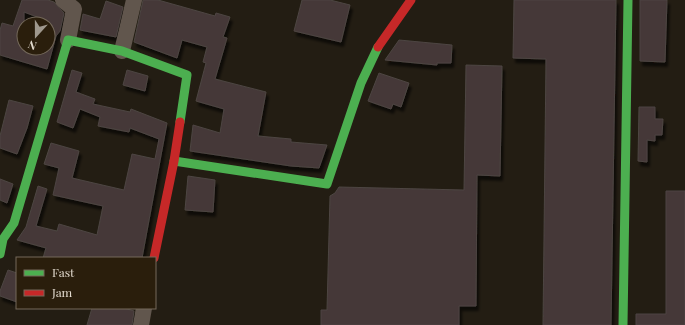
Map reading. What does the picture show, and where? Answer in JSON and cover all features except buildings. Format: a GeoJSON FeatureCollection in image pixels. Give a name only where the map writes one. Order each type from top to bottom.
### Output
{"type":"FeatureCollection","features":[{"type":"Feature","properties":{"kind":"street"},"geometry":{"type":"LineString","coordinates":[[1,244],[14,222],[68,40],[74,9],[63,0]]}},
{"type":"Feature","properties":{"kind":"street"},"geometry":{"type":"LineString","coordinates":[[122,51],[134,0]]}},
{"type":"Feature","properties":{"kind":"street"},"geometry":{"type":"LineString","coordinates":[[174,161],[327,184],[368,66],[381,42],[385,39],[411,0]]}},
{"type":"Feature","properties":{"kind":"street"},"geometry":{"type":"LineString","coordinates":[[623,325],[628,0]]}},
{"type":"Feature","properties":{"kind":"street"},"geometry":{"type":"LineString","coordinates":[[68,40],[122,51],[187,75],[174,161],[154,257]]}},
{"type":"Feature","properties":{"kind":"street"},"geometry":{"type":"LineString","coordinates":[[140,325],[144,309]]}},
{"type":"Feature","properties":{"kind":"traffic: fast"},"geometry":{"type":"LineString","coordinates":[[623,325],[628,0]]}},
{"type":"Feature","properties":{"kind":"traffic: fast"},"geometry":{"type":"LineString","coordinates":[[0,254],[3,239],[14,223],[68,40],[122,51],[187,75],[180,122]]}},
{"type":"Feature","properties":{"kind":"traffic: fast"},"geometry":{"type":"LineString","coordinates":[[174,161],[327,184],[361,83],[378,47]]}},
{"type":"Feature","properties":{"kind":"traffic: jam"},"geometry":{"type":"LineString","coordinates":[[378,47],[411,0]]}},
{"type":"Feature","properties":{"kind":"traffic: jam"},"geometry":{"type":"LineString","coordinates":[[154,257],[174,161],[180,122]]}}]}
